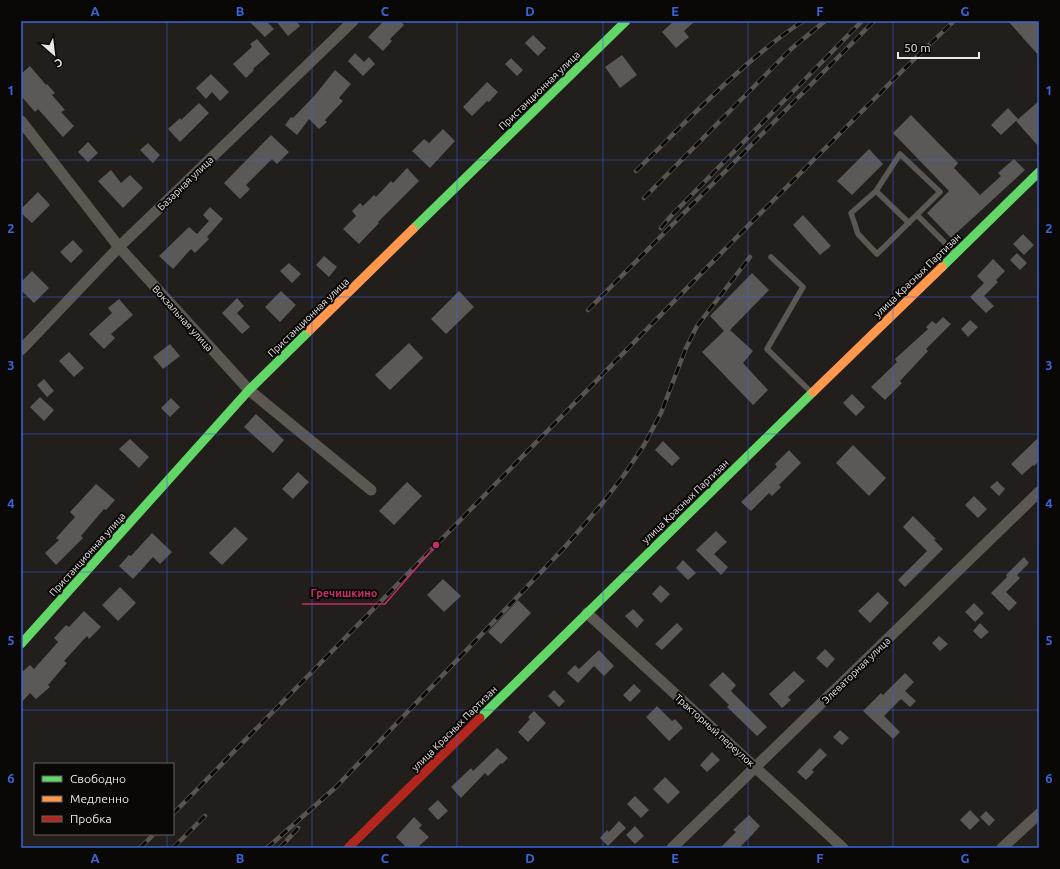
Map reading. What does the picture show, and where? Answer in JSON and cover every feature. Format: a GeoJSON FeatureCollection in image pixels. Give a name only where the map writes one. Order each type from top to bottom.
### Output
{"type":"FeatureCollection","features":[{"type":"Feature","properties":{"kind":"street","name":"Базарная улица"},"geometry":{"type":"LineString","coordinates":[[21,350],[119,247],[353,21]]}},
{"type":"Feature","properties":{"kind":"street","name":"Пристанционная улица"},"geometry":{"type":"LineString","coordinates":[[21,644],[249,390],[626,21]]}},
{"type":"Feature","properties":{"kind":"street","name":"Вокзальная улица"},"geometry":{"type":"LineString","coordinates":[[21,121],[119,247],[249,390],[371,490]]}},
{"type":"Feature","properties":{"kind":"street","name":"улица Красных Партизан"},"geometry":{"type":"LineString","coordinates":[[348,848],[955,253],[1036,179]]}},
{"type":"Feature","properties":{"kind":"street","name":"Элеваторная улица"},"geometry":{"type":"LineString","coordinates":[[672,848],[1039,492]]}},
{"type":"Feature","properties":{"kind":"street","name":"Тракторный переулок"},"geometry":{"type":"LineString","coordinates":[[587,613],[843,848]]}},
{"type":"Feature","properties":{"kind":"street"},"geometry":{"type":"LineString","coordinates":[[1002,848],[1039,814]]}},
{"type":"Feature","properties":{"kind":"lane"},"geometry":{"type":"LineString","coordinates":[[900,154],[940,192],[877,254],[858,234],[850,213],[876,190],[900,154]]}},
{"type":"Feature","properties":{"kind":"lane"},"geometry":{"type":"LineString","coordinates":[[876,190],[909,223]]}},
{"type":"Feature","properties":{"kind":"lane"},"geometry":{"type":"LineString","coordinates":[[917,215],[955,253]]}},
{"type":"Feature","properties":{"kind":"lane"},"geometry":{"type":"LineString","coordinates":[[771,257],[803,287],[767,349],[812,393]]}},
{"type":"Feature","properties":{"kind":"building"},"geometry":{"type":"Polygon","coordinates":[[[249,21],[266,21],[274,29],[265,37],[249,21]]]}},
{"type":"Feature","properties":{"kind":"building"},"geometry":{"type":"Polygon","coordinates":[[[276,21],[296,21],[300,26],[288,36],[276,21]]]}},
{"type":"Feature","properties":{"kind":"building"},"geometry":{"type":"Polygon","coordinates":[[[384,21],[400,21],[404,25],[390,39],[392,41],[383,51],[368,37],[384,21]]]}},
{"type":"Feature","properties":{"kind":"building"},"geometry":{"type":"Polygon","coordinates":[[[674,21],[695,21],[684,31],[689,37],[676,48],[662,32],[674,21]]]}},
{"type":"Feature","properties":{"kind":"building"},"geometry":{"type":"Polygon","coordinates":[[[1008,21],[1039,21],[1039,56],[1008,21]]]}},
{"type":"Feature","properties":{"kind":"building"},"geometry":{"type":"Polygon","coordinates":[[[533,35],[546,48],[538,56],[525,43],[533,35]]]}},
{"type":"Feature","properties":{"kind":"building"},"geometry":{"type":"Polygon","coordinates":[[[257,39],[270,54],[253,69],[254,70],[246,78],[233,64],[252,47],[250,44],[257,39]]]}},
{"type":"Feature","properties":{"kind":"building"},"geometry":{"type":"Polygon","coordinates":[[[355,53],[364,62],[369,57],[375,64],[363,76],[348,61],[355,53]]]}},
{"type":"Feature","properties":{"kind":"building"},"geometry":{"type":"Polygon","coordinates":[[[622,55],[637,75],[620,88],[605,67],[622,55]]]}},
{"type":"Feature","properties":{"kind":"building"},"geometry":{"type":"Polygon","coordinates":[[[511,58],[523,70],[517,76],[505,64],[511,58]]]}},
{"type":"Feature","properties":{"kind":"building"},"geometry":{"type":"Polygon","coordinates":[[[30,66],[55,93],[52,95],[65,110],[61,112],[74,126],[63,137],[38,109],[35,112],[21,96],[21,74],[30,66]]]}},
{"type":"Feature","properties":{"kind":"building"},"geometry":{"type":"Polygon","coordinates":[[[335,70],[351,84],[339,98],[343,101],[325,120],[327,122],[319,129],[309,119],[297,135],[285,125],[291,117],[293,118],[315,95],[335,70]]]}},
{"type":"Feature","properties":{"kind":"building"},"geometry":{"type":"Polygon","coordinates":[[[211,74],[229,92],[220,101],[212,92],[206,99],[196,88],[211,74]]]}},
{"type":"Feature","properties":{"kind":"building"},"geometry":{"type":"Polygon","coordinates":[[[487,82],[498,92],[489,102],[487,101],[472,116],[463,107],[487,82]]]}},
{"type":"Feature","properties":{"kind":"building"},"geometry":{"type":"Polygon","coordinates":[[[1039,101],[1039,147],[1016,121],[1039,101]]]}},
{"type":"Feature","properties":{"kind":"building"},"geometry":{"type":"Polygon","coordinates":[[[199,103],[209,113],[180,142],[168,129],[180,118],[181,120],[199,103]]]}},
{"type":"Feature","properties":{"kind":"building"},"geometry":{"type":"Polygon","coordinates":[[[1008,108],[1018,119],[1001,135],[991,125],[1008,108]]]}},
{"type":"Feature","properties":{"kind":"building"},"geometry":{"type":"Polygon","coordinates":[[[911,115],[958,163],[954,168],[980,195],[1001,176],[998,173],[1014,159],[1025,170],[951,238],[927,213],[949,191],[893,133],[911,115]]]}},
{"type":"Feature","properties":{"kind":"building"},"geometry":{"type":"Polygon","coordinates":[[[443,129],[455,141],[430,168],[412,151],[424,139],[429,143],[443,129]]]}},
{"type":"Feature","properties":{"kind":"building"},"geometry":{"type":"Polygon","coordinates":[[[271,135],[289,152],[277,164],[272,159],[246,185],[250,189],[240,199],[224,183],[271,135]]]}},
{"type":"Feature","properties":{"kind":"building"},"geometry":{"type":"Polygon","coordinates":[[[88,142],[98,153],[88,162],[78,152],[88,142]]]}},
{"type":"Feature","properties":{"kind":"building"},"geometry":{"type":"Polygon","coordinates":[[[148,143],[160,155],[153,163],[140,150],[148,143]]]}},
{"type":"Feature","properties":{"kind":"building"},"geometry":{"type":"Polygon","coordinates":[[[869,149],[883,164],[852,195],[837,181],[869,149]]]}},
{"type":"Feature","properties":{"kind":"building"},"geometry":{"type":"Polygon","coordinates":[[[407,168],[419,181],[378,222],[379,223],[359,244],[343,229],[356,216],[352,211],[360,203],[363,206],[374,195],[376,197],[391,181],[393,183],[407,168]]]}},
{"type":"Feature","properties":{"kind":"building"},"geometry":{"type":"Polygon","coordinates":[[[111,170],[121,183],[130,175],[143,188],[123,208],[98,181],[111,170]]]}},
{"type":"Feature","properties":{"kind":"building"},"geometry":{"type":"Polygon","coordinates":[[[38,192],[50,205],[32,223],[21,213],[21,209],[38,192]]]}},
{"type":"Feature","properties":{"kind":"building"},"geometry":{"type":"Polygon","coordinates":[[[210,207],[223,219],[207,237],[209,239],[195,253],[191,249],[173,269],[159,256],[189,227],[197,234],[209,221],[203,215],[210,207]]]}},
{"type":"Feature","properties":{"kind":"building"},"geometry":{"type":"Polygon","coordinates":[[[803,215],[831,246],[820,255],[793,225],[803,215]]]}},
{"type":"Feature","properties":{"kind":"building"},"geometry":{"type":"Polygon","coordinates":[[[1023,234],[1034,245],[1024,255],[1013,244],[1023,234]]]}},
{"type":"Feature","properties":{"kind":"building"},"geometry":{"type":"Polygon","coordinates":[[[73,240],[83,251],[71,263],[60,252],[73,240]]]}},
{"type":"Feature","properties":{"kind":"building"},"geometry":{"type":"Polygon","coordinates":[[[1017,253],[1027,263],[1020,270],[1010,260],[1017,253]]]}},
{"type":"Feature","properties":{"kind":"building"},"geometry":{"type":"Polygon","coordinates":[[[324,256],[337,267],[329,277],[316,265],[324,256]]]}},
{"type":"Feature","properties":{"kind":"building"},"geometry":{"type":"Polygon","coordinates":[[[993,259],[1005,271],[996,280],[998,282],[984,296],[994,306],[986,313],[970,297],[984,283],[977,276],[993,259]]]}},
{"type":"Feature","properties":{"kind":"building"},"geometry":{"type":"Polygon","coordinates":[[[289,263],[301,274],[292,283],[280,271],[289,263]]]}},
{"type":"Feature","properties":{"kind":"building"},"geometry":{"type":"Polygon","coordinates":[[[32,271],[49,288],[34,303],[21,290],[21,282],[32,271]]]}},
{"type":"Feature","properties":{"kind":"building"},"geometry":{"type":"Polygon","coordinates":[[[752,273],[769,290],[730,330],[753,351],[743,363],[768,390],[753,405],[702,352],[724,331],[710,316],[752,273]]]}},
{"type":"Feature","properties":{"kind":"building"},"geometry":{"type":"Polygon","coordinates":[[[281,291],[296,305],[280,322],[265,307],[281,291]]]}},
{"type":"Feature","properties":{"kind":"building"},"geometry":{"type":"Polygon","coordinates":[[[459,291],[474,307],[446,334],[431,319],[459,291]]]}},
{"type":"Feature","properties":{"kind":"building"},"geometry":{"type":"Polygon","coordinates":[[[237,298],[244,306],[237,313],[250,327],[242,334],[222,313],[237,298]]]}},
{"type":"Feature","properties":{"kind":"building"},"geometry":{"type":"Polygon","coordinates":[[[119,299],[133,315],[111,334],[115,338],[104,349],[89,334],[112,313],[108,308],[119,299]]]}},
{"type":"Feature","properties":{"kind":"building"},"geometry":{"type":"Polygon","coordinates":[[[943,317],[951,324],[926,349],[928,351],[900,381],[902,383],[885,400],[871,387],[897,362],[895,359],[928,329],[926,327],[932,321],[936,324],[943,317]]]}},
{"type":"Feature","properties":{"kind":"building"},"geometry":{"type":"Polygon","coordinates":[[[970,320],[978,327],[968,337],[961,329],[970,320]]]}},
{"type":"Feature","properties":{"kind":"building"},"geometry":{"type":"Polygon","coordinates":[[[409,343],[423,358],[390,390],[375,375],[409,343]]]}},
{"type":"Feature","properties":{"kind":"building"},"geometry":{"type":"Polygon","coordinates":[[[170,344],[180,356],[163,369],[153,357],[170,344]]]}},
{"type":"Feature","properties":{"kind":"building"},"geometry":{"type":"Polygon","coordinates":[[[69,352],[84,368],[74,377],[59,361],[69,352]]]}},
{"type":"Feature","properties":{"kind":"building"},"geometry":{"type":"Polygon","coordinates":[[[44,379],[54,391],[47,397],[37,385],[44,379]]]}},
{"type":"Feature","properties":{"kind":"building"},"geometry":{"type":"Polygon","coordinates":[[[852,394],[865,407],[856,416],[843,403],[852,394]]]}},
{"type":"Feature","properties":{"kind":"building"},"geometry":{"type":"Polygon","coordinates":[[[40,397],[54,410],[44,421],[30,407],[40,397]]]}},
{"type":"Feature","properties":{"kind":"building"},"geometry":{"type":"Polygon","coordinates":[[[171,398],[180,407],[170,417],[161,408],[171,398]]]}},
{"type":"Feature","properties":{"kind":"building"},"geometry":{"type":"Polygon","coordinates":[[[256,414],[284,440],[273,453],[244,427],[256,414]]]}},
{"type":"Feature","properties":{"kind":"building"},"geometry":{"type":"Polygon","coordinates":[[[1039,437],[1039,461],[1022,475],[1011,464],[1039,437]]]}},
{"type":"Feature","properties":{"kind":"building"},"geometry":{"type":"Polygon","coordinates":[[[130,439],[149,457],[139,468],[119,449],[130,439]]]}},
{"type":"Feature","properties":{"kind":"building"},"geometry":{"type":"Polygon","coordinates":[[[663,441],[680,458],[672,466],[655,450],[663,441]]]}},
{"type":"Feature","properties":{"kind":"building"},"geometry":{"type":"Polygon","coordinates":[[[853,445],[886,478],[869,496],[836,463],[853,445]]]}},
{"type":"Feature","properties":{"kind":"building"},"geometry":{"type":"Polygon","coordinates":[[[789,450],[801,463],[779,485],[781,487],[772,496],[769,493],[751,511],[741,502],[777,467],[775,464],[789,450]]]}},
{"type":"Feature","properties":{"kind":"building"},"geometry":{"type":"Polygon","coordinates":[[[298,472],[309,482],[293,499],[282,489],[298,472]]]}},
{"type":"Feature","properties":{"kind":"building"},"geometry":{"type":"Polygon","coordinates":[[[997,481],[1005,489],[999,496],[990,487],[997,481]]]}},
{"type":"Feature","properties":{"kind":"building"},"geometry":{"type":"Polygon","coordinates":[[[407,482],[422,496],[394,525],[379,511],[407,482]]]}},
{"type":"Feature","properties":{"kind":"building"},"geometry":{"type":"Polygon","coordinates":[[[96,484],[115,500],[106,510],[104,509],[81,536],[83,538],[56,565],[45,553],[59,540],[56,538],[75,517],[70,512],[96,484]]]}},
{"type":"Feature","properties":{"kind":"building"},"geometry":{"type":"Polygon","coordinates":[[[974,496],[987,509],[978,518],[965,505],[974,496]]]}},
{"type":"Feature","properties":{"kind":"building"},"geometry":{"type":"Polygon","coordinates":[[[913,516],[936,539],[934,540],[943,549],[905,587],[898,580],[927,551],[903,527],[913,516]]]}},
{"type":"Feature","properties":{"kind":"building"},"geometry":{"type":"Polygon","coordinates":[[[235,527],[248,539],[222,565],[209,553],[235,527]]]}},
{"type":"Feature","properties":{"kind":"building"},"geometry":{"type":"Polygon","coordinates":[[[716,531],[727,542],[714,554],[728,567],[721,575],[696,550],[716,531]]]}},
{"type":"Feature","properties":{"kind":"building"},"geometry":{"type":"Polygon","coordinates":[[[152,533],[172,552],[160,564],[153,557],[133,579],[119,566],[129,555],[131,556],[152,533]]]}},
{"type":"Feature","properties":{"kind":"building"},"geometry":{"type":"Polygon","coordinates":[[[1024,557],[1029,563],[1017,575],[1020,578],[1006,592],[1017,603],[1009,611],[991,593],[1024,557]]]}},
{"type":"Feature","properties":{"kind":"building"},"geometry":{"type":"Polygon","coordinates":[[[683,560],[696,573],[688,580],[676,568],[683,560]]]}},
{"type":"Feature","properties":{"kind":"building"},"geometry":{"type":"Polygon","coordinates":[[[443,579],[461,596],[444,612],[427,595],[443,579]]]}},
{"type":"Feature","properties":{"kind":"building"},"geometry":{"type":"Polygon","coordinates":[[[660,585],[670,594],[661,603],[652,594],[660,585]]]}},
{"type":"Feature","properties":{"kind":"building"},"geometry":{"type":"Polygon","coordinates":[[[120,587],[136,603],[118,621],[102,605],[120,587]]]}},
{"type":"Feature","properties":{"kind":"building"},"geometry":{"type":"Polygon","coordinates":[[[878,592],[889,603],[870,623],[858,611],[878,592]]]}},
{"type":"Feature","properties":{"kind":"building"},"geometry":{"type":"Polygon","coordinates":[[[518,600],[531,613],[501,644],[488,632],[518,600]]]}},
{"type":"Feature","properties":{"kind":"building"},"geometry":{"type":"Polygon","coordinates":[[[974,603],[984,613],[975,622],[965,612],[974,603]]]}},
{"type":"Feature","properties":{"kind":"building"},"geometry":{"type":"Polygon","coordinates":[[[633,609],[644,620],[637,628],[625,616],[633,609]]]}},
{"type":"Feature","properties":{"kind":"building"},"geometry":{"type":"Polygon","coordinates":[[[84,611],[101,627],[89,639],[87,636],[64,661],[67,663],[48,685],[50,687],[36,699],[30,693],[21,703],[21,673],[30,665],[34,669],[58,642],[54,638],[66,625],[69,627],[84,611]]]}},
{"type":"Feature","properties":{"kind":"building"},"geometry":{"type":"Polygon","coordinates":[[[677,623],[683,629],[662,650],[655,644],[677,623]]]}},
{"type":"Feature","properties":{"kind":"building"},"geometry":{"type":"Polygon","coordinates":[[[980,623],[989,632],[981,639],[973,631],[980,623]]]}},
{"type":"Feature","properties":{"kind":"building"},"geometry":{"type":"Polygon","coordinates":[[[939,636],[948,644],[940,651],[932,643],[939,636]]]}},
{"type":"Feature","properties":{"kind":"building"},"geometry":{"type":"Polygon","coordinates":[[[825,649],[835,659],[827,668],[816,658],[825,649]]]}},
{"type":"Feature","properties":{"kind":"building"},"geometry":{"type":"Polygon","coordinates":[[[599,650],[614,666],[604,676],[594,666],[578,683],[567,673],[575,665],[579,669],[599,650]]]}},
{"type":"Feature","properties":{"kind":"building"},"geometry":{"type":"Polygon","coordinates":[[[794,671],[805,681],[788,697],[791,700],[782,708],[769,694],[794,671]]]}},
{"type":"Feature","properties":{"kind":"building"},"geometry":{"type":"Polygon","coordinates":[[[723,672],[736,685],[731,691],[767,727],[757,736],[727,707],[729,705],[709,685],[723,672]]]}},
{"type":"Feature","properties":{"kind":"building"},"geometry":{"type":"Polygon","coordinates":[[[905,673],[914,682],[905,691],[916,701],[910,707],[901,699],[884,716],[900,732],[893,739],[863,711],[881,693],[883,695],[905,673]]]}},
{"type":"Feature","properties":{"kind":"building"},"geometry":{"type":"Polygon","coordinates":[[[634,684],[641,691],[630,702],[623,695],[634,684]]]}},
{"type":"Feature","properties":{"kind":"building"},"geometry":{"type":"Polygon","coordinates":[[[554,690],[565,701],[559,707],[548,696],[554,690]]]}},
{"type":"Feature","properties":{"kind":"building"},"geometry":{"type":"Polygon","coordinates":[[[657,706],[672,721],[675,719],[683,728],[669,741],[646,717],[657,706]]]}},
{"type":"Feature","properties":{"kind":"building"},"geometry":{"type":"Polygon","coordinates":[[[534,711],[546,723],[528,742],[518,732],[530,719],[528,717],[534,711]]]}},
{"type":"Feature","properties":{"kind":"building"},"geometry":{"type":"Polygon","coordinates":[[[840,730],[849,738],[842,745],[833,737],[840,730]]]}},
{"type":"Feature","properties":{"kind":"building"},"geometry":{"type":"Polygon","coordinates":[[[497,748],[508,758],[488,776],[485,773],[461,798],[451,787],[471,768],[473,771],[497,748]]]}},
{"type":"Feature","properties":{"kind":"building"},"geometry":{"type":"Polygon","coordinates":[[[820,748],[827,755],[812,770],[814,772],[806,780],[797,772],[820,748]]]}},
{"type":"Feature","properties":{"kind":"building"},"geometry":{"type":"Polygon","coordinates":[[[712,752],[720,760],[707,772],[700,765],[712,752]]]}},
{"type":"Feature","properties":{"kind":"building"},"geometry":{"type":"Polygon","coordinates":[[[665,777],[680,792],[668,804],[653,789],[665,777]]]}},
{"type":"Feature","properties":{"kind":"building"},"geometry":{"type":"Polygon","coordinates":[[[635,796],[649,810],[641,818],[627,804],[635,796]]]}},
{"type":"Feature","properties":{"kind":"building"},"geometry":{"type":"Polygon","coordinates":[[[438,800],[448,811],[438,820],[428,809],[438,800]]]}},
{"type":"Feature","properties":{"kind":"building"},"geometry":{"type":"Polygon","coordinates":[[[970,810],[980,820],[970,830],[960,820],[970,810]]]}},
{"type":"Feature","properties":{"kind":"building"},"geometry":{"type":"Polygon","coordinates":[[[986,811],[995,820],[989,826],[980,817],[986,811]]]}},
{"type":"Feature","properties":{"kind":"building"},"geometry":{"type":"Polygon","coordinates":[[[749,815],[760,826],[739,848],[720,848],[736,832],[733,830],[749,815]]]}},
{"type":"Feature","properties":{"kind":"building"},"geometry":{"type":"Polygon","coordinates":[[[414,817],[422,825],[419,828],[429,837],[417,848],[407,848],[396,837],[414,817]]]}},
{"type":"Feature","properties":{"kind":"building"},"geometry":{"type":"Polygon","coordinates":[[[619,821],[626,828],[608,846],[600,838],[607,830],[609,832],[619,821]]]}},
{"type":"Feature","properties":{"kind":"building"},"geometry":{"type":"Polygon","coordinates":[[[635,826],[644,836],[635,844],[626,835],[635,826]]]}},
{"type":"Feature","properties":{"kind":"railway"},"geometry":{"type":"LineString","coordinates":[[636,171],[716,92],[759,54],[803,21]]}},
{"type":"Feature","properties":{"kind":"railway"},"geometry":{"type":"LineString","coordinates":[[644,198],[791,49],[825,21]]}},
{"type":"Feature","properties":{"kind":"railway"},"geometry":{"type":"LineString","coordinates":[[661,228],[862,21]]}},
{"type":"Feature","properties":{"kind":"railway"},"geometry":{"type":"LineString","coordinates":[[588,310],[874,21]]}},
{"type":"Feature","properties":{"kind":"railway"},"geometry":{"type":"LineString","coordinates":[[174,813],[731,243],[903,70],[954,21]]}},
{"type":"Feature","properties":{"kind":"railway"},"geometry":{"type":"LineString","coordinates":[[267,848],[336,787],[564,548],[601,505],[624,475],[644,445],[661,413],[686,348],[697,326],[750,257]]}},
{"type":"Feature","properties":{"kind":"railway"},"geometry":{"type":"LineString","coordinates":[[173,848],[205,816]]}},
{"type":"Feature","properties":{"kind":"railway"},"geometry":{"type":"LineString","coordinates":[[280,848],[298,828]]}},
{"type":"Feature","properties":{"kind":"railway"},"geometry":{"type":"LineString","coordinates":[[140,848],[153,835]]}},
{"type":"Feature","properties":{"kind":"traffic: fast"},"geometry":{"type":"LineString","coordinates":[[413,229],[626,21]]}},
{"type":"Feature","properties":{"kind":"traffic: fast"},"geometry":{"type":"LineString","coordinates":[[942,267],[1039,172]]}},
{"type":"Feature","properties":{"kind":"traffic: fast"},"geometry":{"type":"LineString","coordinates":[[21,644],[249,390],[310,330]]}},
{"type":"Feature","properties":{"kind":"traffic: fast"},"geometry":{"type":"LineString","coordinates":[[480,718],[813,392]]}},
{"type":"Feature","properties":{"kind":"traffic: slow"},"geometry":{"type":"LineString","coordinates":[[310,330],[413,229]]}},
{"type":"Feature","properties":{"kind":"traffic: slow"},"geometry":{"type":"LineString","coordinates":[[813,392],[942,267]]}},
{"type":"Feature","properties":{"kind":"traffic: jam"},"geometry":{"type":"LineString","coordinates":[[348,848],[480,718]]}},
{"type":"Feature","properties":{"kind":"place","name":"Гречишкино"},"geometry":{"type":"Point","coordinates":[436,545]}}]}
